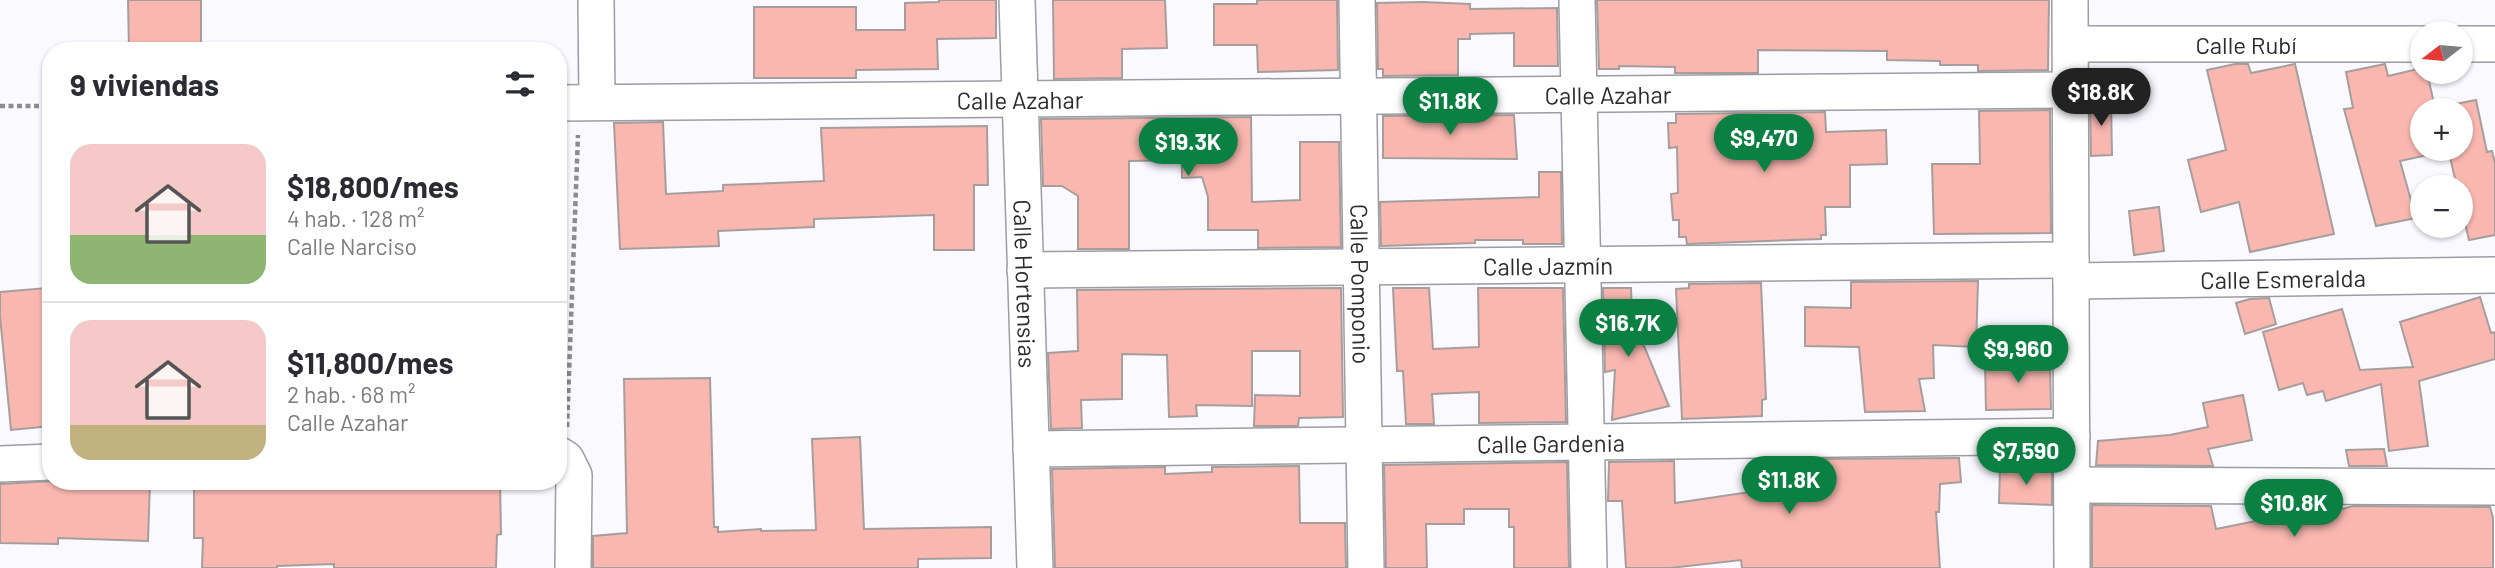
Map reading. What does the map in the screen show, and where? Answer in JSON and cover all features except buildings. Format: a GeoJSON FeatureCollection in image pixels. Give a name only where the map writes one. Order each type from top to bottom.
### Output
{"type":"FeatureCollection","features":[{"type":"Feature","properties":{"kind":"street"},"geometry":{"type":"LineString","coordinates":[[578,102],[596,0]]}},
{"type":"Feature","properties":{"kind":"street","name":"Calle Hortensias"},"geometry":{"type":"LineString","coordinates":[[1017,0],[1035,568]]}},
{"type":"Feature","properties":{"kind":"street","name":"Calle Pomponio"},"geometry":{"type":"LineString","coordinates":[[1357,0],[1366,568]]}},
{"type":"Feature","properties":{"kind":"street"},"geometry":{"type":"LineString","coordinates":[[1577,0],[1589,568]]}},
{"type":"Feature","properties":{"kind":"street"},"geometry":{"type":"LineString","coordinates":[[2070,0],[2072,568]]}},
{"type":"Feature","properties":{"kind":"street","name":"Calle Rubí"},"geometry":{"type":"LineString","coordinates":[[2071,44],[2410,44]]}},
{"type":"Feature","properties":{"kind":"street"},"geometry":{"type":"LineString","coordinates":[[2473,44],[2495,44]]}},
{"type":"Feature","properties":{"kind":"street","name":"Calle Azahar"},"geometry":{"type":"LineString","coordinates":[[578,102],[2071,90]]}},
{"type":"Feature","properties":{"kind":"street","name":"Calle Jazmín"},"geometry":{"type":"LineString","coordinates":[[1025,270],[1582,265],[2071,271]]}},
{"type":"Feature","properties":{"kind":"street","name":"Calle Esmeralda"},"geometry":{"type":"LineString","coordinates":[[2071,271],[2495,275]]}},
{"type":"Feature","properties":{"kind":"street","name":"Calle Gardenia"},"geometry":{"type":"LineString","coordinates":[[1031,449],[2072,436]]}},
{"type":"Feature","properties":{"kind":"street"},"geometry":{"type":"LineString","coordinates":[[0,464],[42,462]]}},
{"type":"Feature","properties":{"kind":"street"},"geometry":{"type":"LineString","coordinates":[[567,465],[573,475],[573,568]]}},
{"type":"Feature","properties":{"kind":"street"},"geometry":{"type":"LineString","coordinates":[[2072,485],[2495,487]]}},
{"type":"Feature","properties":{"kind":"path"},"geometry":{"type":"LineString","coordinates":[[567,346],[578,102]]}},
{"type":"Feature","properties":{"kind":"path"},"geometry":{"type":"LineString","coordinates":[[0,106],[42,106]]}}]}
